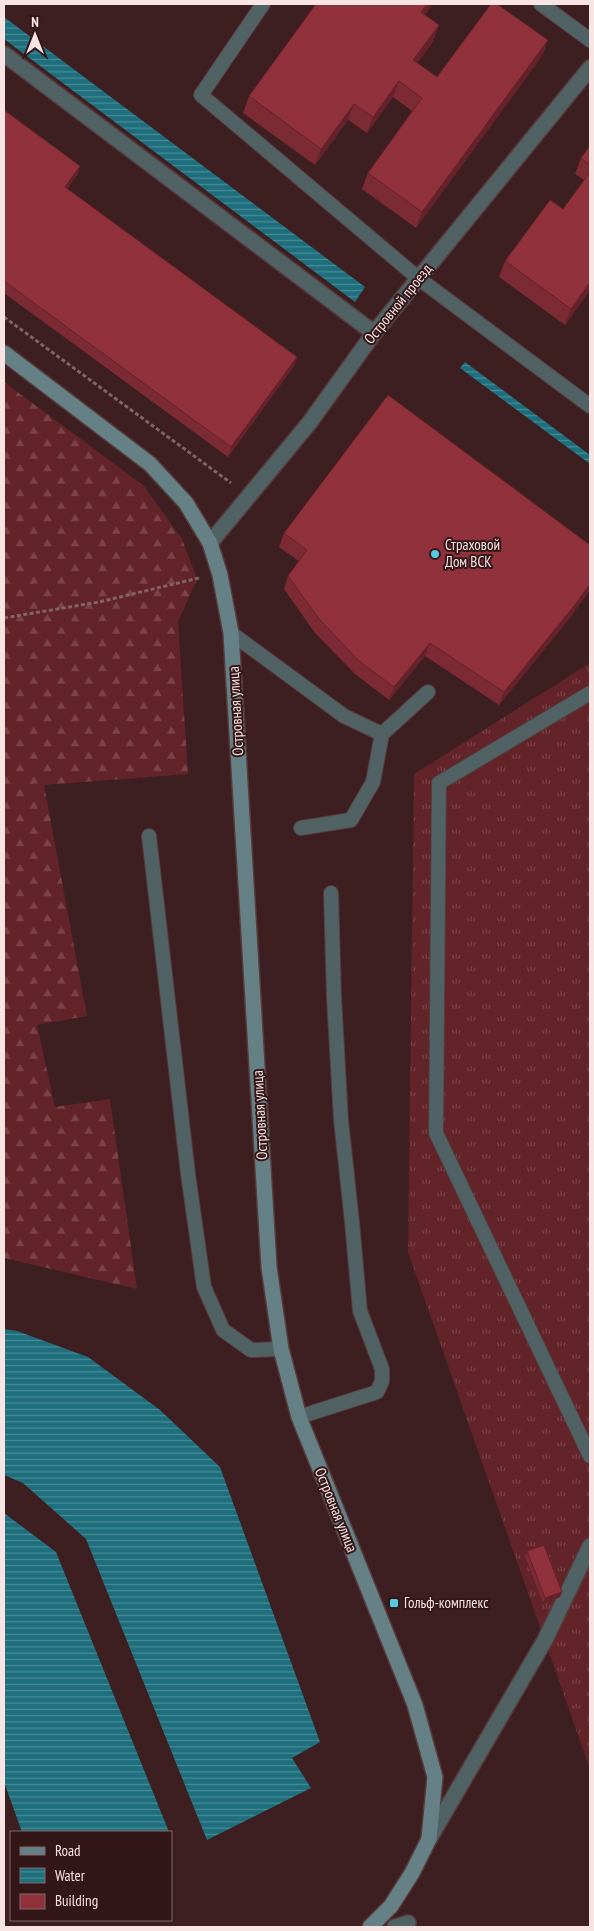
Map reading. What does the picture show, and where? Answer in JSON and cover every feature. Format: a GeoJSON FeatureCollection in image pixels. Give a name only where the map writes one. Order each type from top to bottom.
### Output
{"type":"FeatureCollection","features":[{"type":"Feature","properties":{"kind":"street"},"geometry":{"type":"LineString","coordinates":[[4,54],[374,333]]}},
{"type":"Feature","properties":{"kind":"street","name":"Островной проезд"},"geometry":{"type":"LineString","coordinates":[[210,543],[310,422],[374,333],[418,278],[590,68]]}},
{"type":"Feature","properties":{"kind":"street","name":"Островная улица"},"geometry":{"type":"LineString","coordinates":[[4,353],[150,464],[186,503],[210,543],[220,575],[231,632],[269,1267],[282,1349],[299,1417],[415,1705],[435,1777],[430,1839],[412,1873],[391,1906],[370,1927]]}},
{"type":"Feature","properties":{"kind":"street"},"geometry":{"type":"LineString","coordinates":[[430,1839],[545,1640],[590,1546]]}},
{"type":"Feature","properties":{"kind":"lane"},"geometry":{"type":"LineString","coordinates":[[263,4],[201,95],[418,278],[590,406]]}},
{"type":"Feature","properties":{"kind":"lane"},"geometry":{"type":"LineString","coordinates":[[540,4],[590,40]]}},
{"type":"Feature","properties":{"kind":"lane"},"geometry":{"type":"LineString","coordinates":[[231,632],[344,716],[382,734]]}},
{"type":"Feature","properties":{"kind":"lane"},"geometry":{"type":"LineString","coordinates":[[301,828],[352,820],[373,782],[382,734],[428,692]]}},
{"type":"Feature","properties":{"kind":"lane"},"geometry":{"type":"LineString","coordinates":[[590,693],[439,783],[436,1132],[590,1456]]}},
{"type":"Feature","properties":{"kind":"lane"},"geometry":{"type":"LineString","coordinates":[[149,836],[188,1174],[204,1287],[223,1330],[251,1350],[282,1349]]}},
{"type":"Feature","properties":{"kind":"lane"},"geometry":{"type":"LineString","coordinates":[[299,1417],[377,1392],[382,1381],[382,1369],[360,1311],[341,1120],[334,997],[331,893]]}},
{"type":"Feature","properties":{"kind":"path"},"geometry":{"type":"LineString","coordinates":[[4,317],[249,496]]}},
{"type":"Feature","properties":{"kind":"path"},"geometry":{"type":"LineString","coordinates":[[4,618],[99,602],[197,578],[220,575]]}},
{"type":"Feature","properties":{"kind":"green space"},"geometry":{"type":"Polygon","coordinates":[[[4,382],[144,486],[182,539],[197,579],[178,622],[188,774],[44,785],[87,1016],[37,1025],[55,1107],[110,1099],[137,1289],[4,1258],[4,382]]]}},
{"type":"Feature","properties":{"kind":"green space"},"geometry":{"type":"Polygon","coordinates":[[[590,663],[590,1769],[408,1252],[414,774],[590,663]]]}},
{"type":"Feature","properties":{"kind":"water"},"geometry":{"type":"Polygon","coordinates":[[[4,17],[365,287],[355,302],[4,39],[4,17]]]}},
{"type":"Feature","properties":{"kind":"water"},"geometry":{"type":"Polygon","coordinates":[[[465,362],[590,455],[590,464],[460,368],[465,362]]]}},
{"type":"Feature","properties":{"kind":"water"},"geometry":{"type":"Polygon","coordinates":[[[4,1329],[17,1331],[88,1357],[160,1410],[220,1467],[320,1742],[292,1758],[311,1788],[207,1840],[86,1539],[23,1483],[4,1475],[4,1329]]]}},
{"type":"Feature","properties":{"kind":"water"},"geometry":{"type":"Polygon","coordinates":[[[4,1513],[56,1552],[169,1831],[22,1831],[4,1782],[4,1513]]]}},
{"type":"Feature","properties":{"kind":"building"},"geometry":{"type":"Polygon","coordinates":[[[316,4],[427,4],[421,12],[439,25],[413,60],[437,77],[491,4],[497,4],[548,40],[422,212],[368,173],[422,98],[399,81],[373,117],[354,104],[321,149],[249,96],[316,4]]]}},
{"type":"Feature","properties":{"kind":"building"},"geometry":{"type":"Polygon","coordinates":[[[4,110],[80,166],[65,187],[297,357],[231,447],[4,281],[4,110]]]}},
{"type":"Feature","properties":{"kind":"building"},"geometry":{"type":"Polygon","coordinates":[[[590,146],[590,165],[581,158],[590,146]]]}},
{"type":"Feature","properties":{"kind":"building"},"geometry":{"type":"Polygon","coordinates":[[[590,172],[590,282],[571,309],[505,261],[550,200],[563,209],[590,172]]]}},
{"type":"Feature","properties":{"kind":"building","name":"Страховой Дом ВСК"},"geometry":{"type":"Polygon","coordinates":[[[388,395],[590,545],[590,584],[504,692],[430,643],[394,687],[359,661],[320,620],[288,576],[307,550],[284,533],[388,395]]]}},
{"type":"Feature","properties":{"kind":"building"},"geometry":{"type":"Polygon","coordinates":[[[544,1545],[562,1592],[545,1598],[527,1551],[544,1545]]]}},
{"type":"Feature","properties":{"kind":"place","name":"Страховой Дом ВСК"},"geometry":{"type":"Point","coordinates":[435,554]}},
{"type":"Feature","properties":{"kind":"place","name":"Гольф-комплекс"},"geometry":{"type":"Point","coordinates":[394,1603]}}]}
